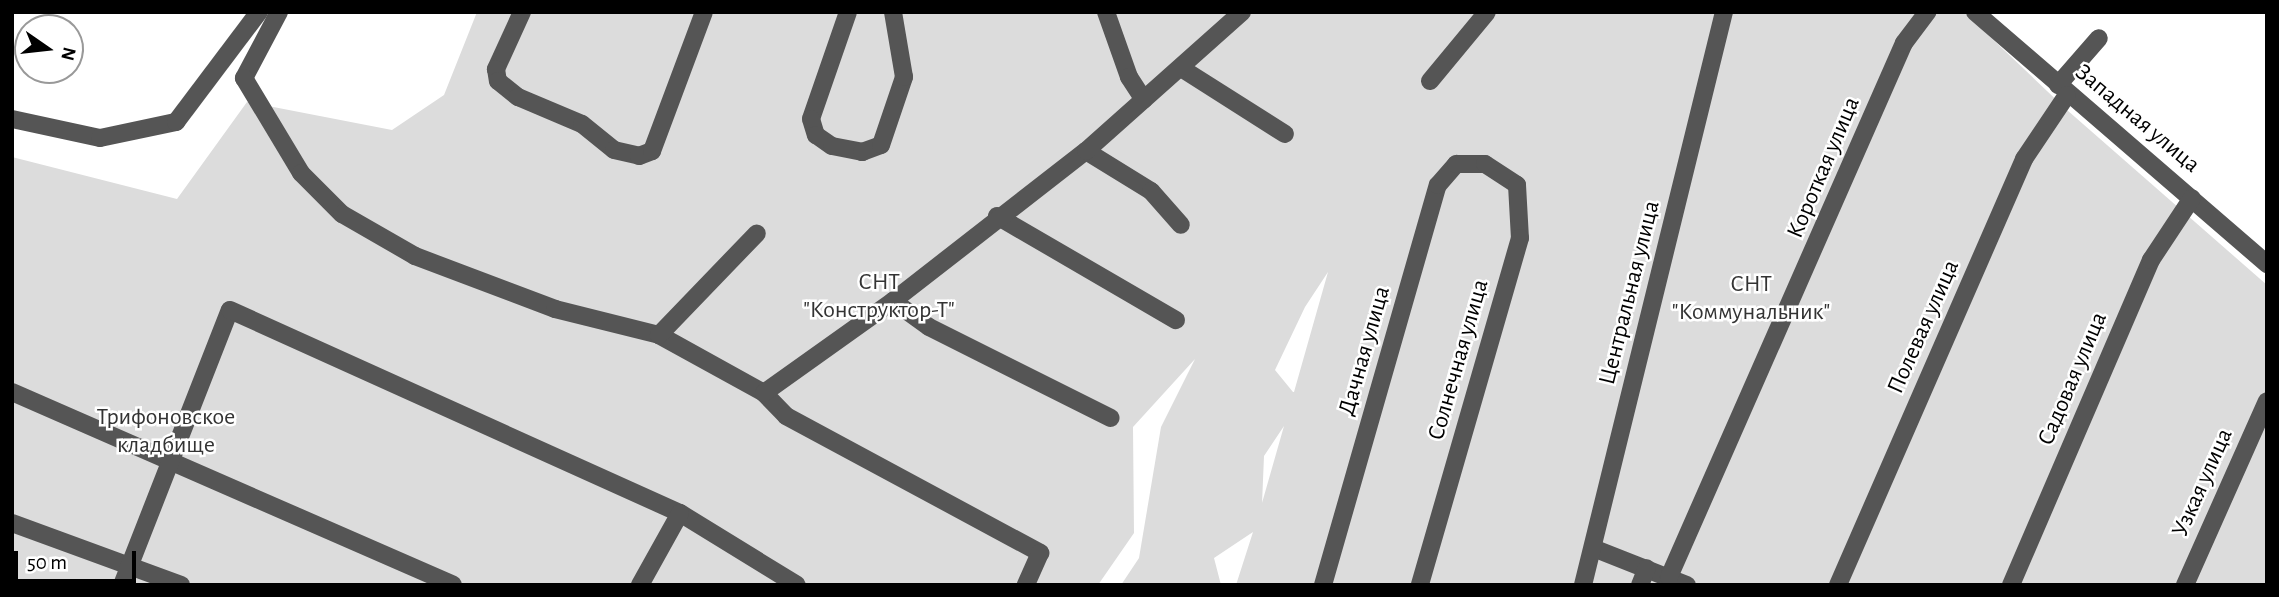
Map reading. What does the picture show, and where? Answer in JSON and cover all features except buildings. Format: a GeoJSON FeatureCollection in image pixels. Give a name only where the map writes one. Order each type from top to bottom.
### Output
{"type":"FeatureCollection","features":[{"type":"Feature","properties":{"kind":"street"},"geometry":{"type":"LineString","coordinates":[[12,119],[100,138],[176,122],[259,12]]}},
{"type":"Feature","properties":{"kind":"street"},"geometry":{"type":"LineString","coordinates":[[279,12],[244,78],[301,173],[342,214],[427,261],[555,309],[659,335],[764,393],[786,416],[1040,553],[1027,585]]}},
{"type":"Feature","properties":{"kind":"street"},"geometry":{"type":"LineString","coordinates":[[522,12],[496,69],[498,81],[518,97],[582,124],[614,150],[639,156],[652,151],[704,12]]}},
{"type":"Feature","properties":{"kind":"street"},"geometry":{"type":"LineString","coordinates":[[848,12],[811,119],[816,135],[832,146],[862,152],[881,145],[904,77],[893,12]]}},
{"type":"Feature","properties":{"kind":"street"},"geometry":{"type":"LineString","coordinates":[[1106,12],[1129,77],[1144,100]]}},
{"type":"Feature","properties":{"kind":"street"},"geometry":{"type":"LineString","coordinates":[[764,393],[893,301],[997,216],[1086,151],[1242,12]]}},
{"type":"Feature","properties":{"kind":"street"},"geometry":{"type":"LineString","coordinates":[[1430,81],[1487,12]]}},
{"type":"Feature","properties":{"kind":"street","name":"Центральная улица"},"geometry":{"type":"LineString","coordinates":[[1583,585],[1724,12]]}},
{"type":"Feature","properties":{"kind":"street","name":"Короткая улица"},"geometry":{"type":"LineString","coordinates":[[1669,578],[1904,43],[1927,12]]}},
{"type":"Feature","properties":{"kind":"street","name":"Западная улица"},"geometry":{"type":"LineString","coordinates":[[1975,12],[2062,90],[2267,264]]}},
{"type":"Feature","properties":{"kind":"street","name":"Полевая улица"},"geometry":{"type":"LineString","coordinates":[[1838,585],[2024,159],[2062,90],[2099,38]]}},
{"type":"Feature","properties":{"kind":"street"},"geometry":{"type":"LineString","coordinates":[[1181,68],[1285,134]]}},
{"type":"Feature","properties":{"kind":"street"},"geometry":{"type":"LineString","coordinates":[[1086,151],[1151,191],[1181,225]]}},
{"type":"Feature","properties":{"kind":"street","name":"Дачная улица"},"geometry":{"type":"LineString","coordinates":[[1323,585],[1438,185],[1456,164],[1485,164]]}},
{"type":"Feature","properties":{"kind":"street","name":"Солнечная улица"},"geometry":{"type":"LineString","coordinates":[[1420,585],[1520,237],[1517,185],[1485,164]]}},
{"type":"Feature","properties":{"kind":"street","name":"Садовая улица"},"geometry":{"type":"LineString","coordinates":[[2011,585],[2151,260],[2192,198]]}},
{"type":"Feature","properties":{"kind":"street"},"geometry":{"type":"LineString","coordinates":[[997,216],[1176,320]]}},
{"type":"Feature","properties":{"kind":"street"},"geometry":{"type":"LineString","coordinates":[[659,335],[757,233]]}},
{"type":"Feature","properties":{"kind":"street"},"geometry":{"type":"LineString","coordinates":[[893,301],[929,327],[1111,418]]}},
{"type":"Feature","properties":{"kind":"street"},"geometry":{"type":"LineString","coordinates":[[121,585],[230,310],[680,513],[797,585]]}},
{"type":"Feature","properties":{"kind":"street"},"geometry":{"type":"LineString","coordinates":[[12,392],[453,585]]}},
{"type":"Feature","properties":{"kind":"street","name":"Узкая улица"},"geometry":{"type":"LineString","coordinates":[[2185,585],[2267,401]]}},
{"type":"Feature","properties":{"kind":"street"},"geometry":{"type":"LineString","coordinates":[[640,585],[680,513]]}},
{"type":"Feature","properties":{"kind":"street"},"geometry":{"type":"LineString","coordinates":[[12,523],[181,585]]}},
{"type":"Feature","properties":{"kind":"street"},"geometry":{"type":"LineString","coordinates":[[1593,548],[1643,576],[1669,578],[1687,585]]}},
{"type":"Feature","properties":{"kind":"green space"},"geometry":{"type":"Polygon","coordinates":[[[477,12],[1964,12],[2067,110],[2267,285],[2267,585],[1236,585],[1253,532],[1214,558],[1221,585],[1121,585],[1139,558],[1161,427],[1195,359],[1133,427],[1134,533],[1098,585],[12,585],[12,157],[177,199],[247,102],[392,130],[444,95],[477,12]],[[1328,272],[1305,307],[1275,370],[1293,392],[1294,392],[1328,272]],[[1284,426],[1264,456],[1262,503],[1284,426]]]}},
{"type":"Feature","properties":{"kind":"park label","name":"СНТ \"Конструктор-Т\""},"geometry":{"type":"Point","coordinates":[879,297]}},
{"type":"Feature","properties":{"kind":"park label","name":"СНТ \"Коммунальник\""},"geometry":{"type":"Point","coordinates":[1751,299]}},
{"type":"Feature","properties":{"kind":"park label","name":"Трифоновское кладбище"},"geometry":{"type":"Point","coordinates":[166,432]}}]}
